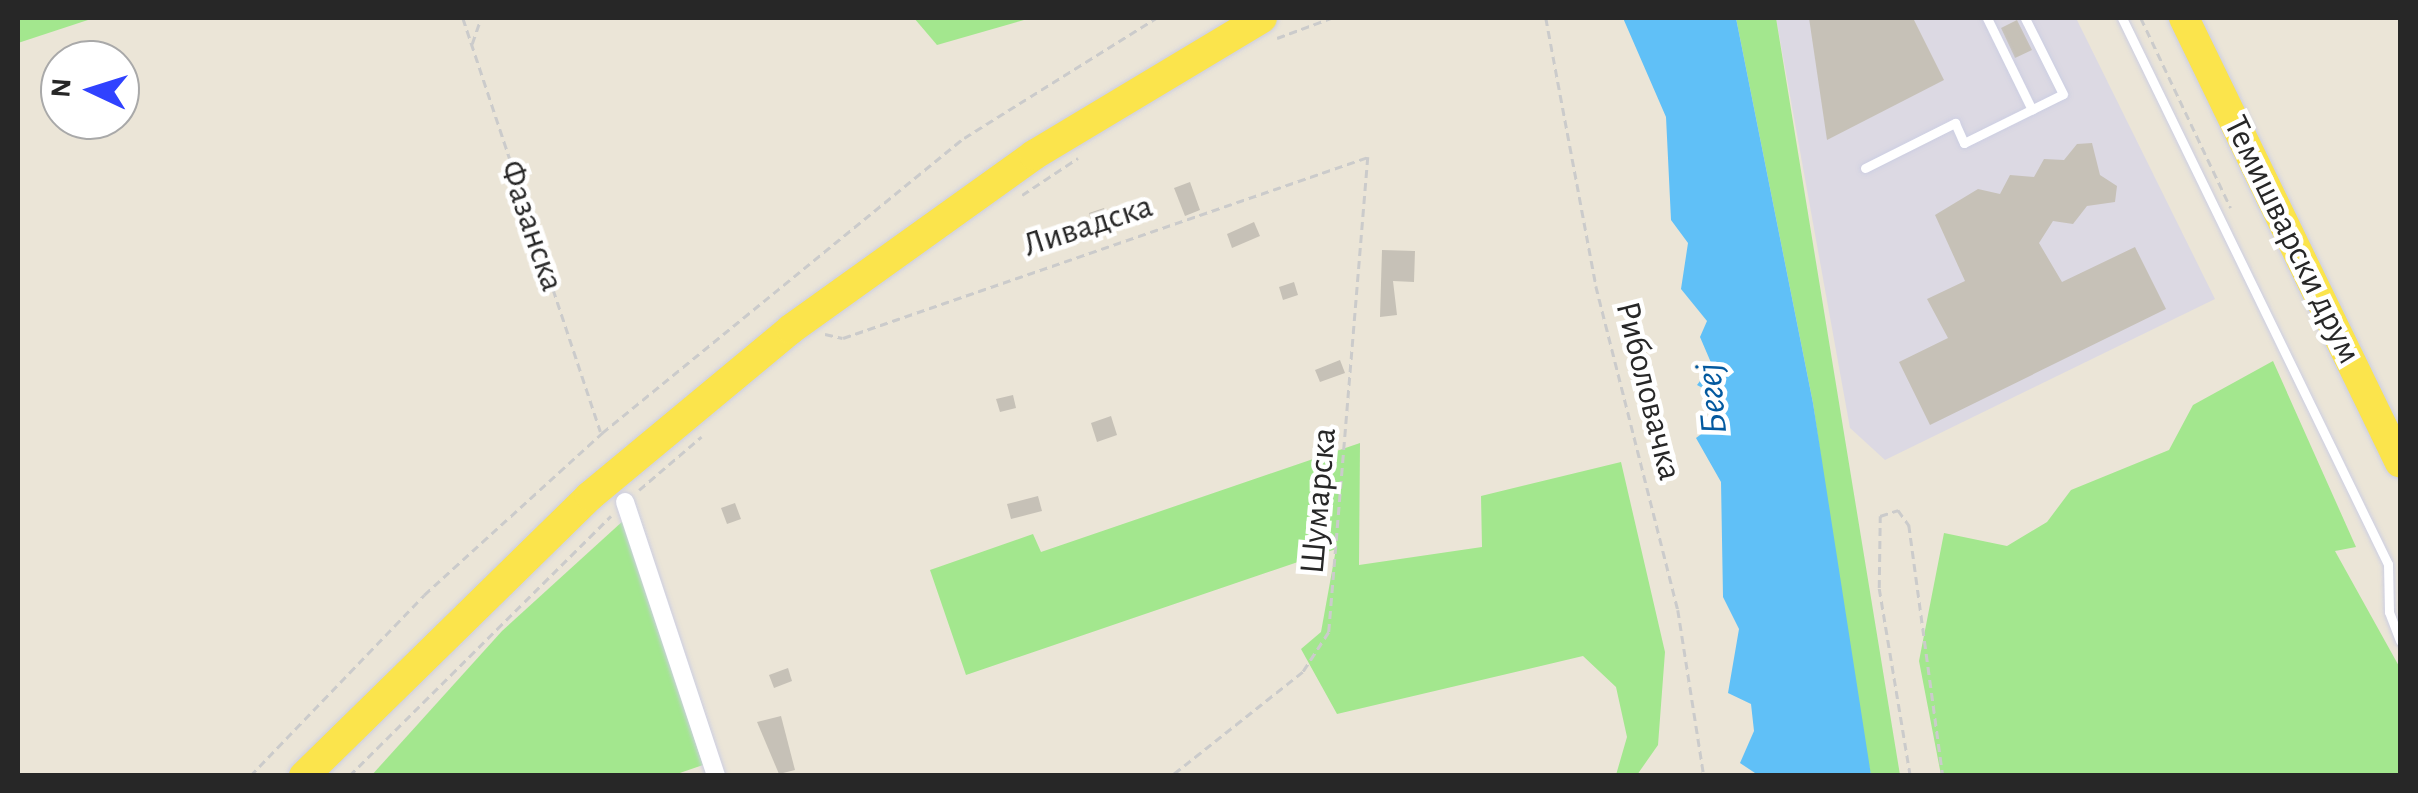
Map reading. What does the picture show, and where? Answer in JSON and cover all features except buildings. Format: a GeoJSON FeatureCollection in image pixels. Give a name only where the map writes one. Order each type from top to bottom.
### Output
{"type":"FeatureCollection","features":[{"type":"Feature","properties":{"kind":"main road","name":"Темишварски друм"},"geometry":{"type":"LineString","coordinates":[[2184,18],[2400,462]]}},
{"type":"Feature","properties":{"kind":"main road"},"geometry":{"type":"LineString","coordinates":[[304,776],[548,534],[791,330],[1034,156],[1263,31]]}},
{"type":"Feature","properties":{"kind":"street"},"geometry":{"type":"LineString","coordinates":[[626,502],[716,776]]}},
{"type":"Feature","properties":{"kind":"lane"},"geometry":{"type":"LineString","coordinates":[[1987,18],[2032,110]]}},
{"type":"Feature","properties":{"kind":"lane"},"geometry":{"type":"LineString","coordinates":[[1865,168],[1955,123],[1964,143],[2063,94],[2025,18]]}},
{"type":"Feature","properties":{"kind":"lane"},"geometry":{"type":"LineString","coordinates":[[2122,18],[2388,564],[2388,612],[2400,641]]}},
{"type":"Feature","properties":{"kind":"path","name":"Фазанска"},"geometry":{"type":"LineString","coordinates":[[463,18],[602,434]]}},
{"type":"Feature","properties":{"kind":"path"},"geometry":{"type":"LineString","coordinates":[[472,46],[481,18]]}},
{"type":"Feature","properties":{"kind":"path"},"geometry":{"type":"LineString","coordinates":[[250,776],[424,595],[602,434],[964,138],[1156,18]]}},
{"type":"Feature","properties":{"kind":"path"},"geometry":{"type":"LineString","coordinates":[[1263,31],[1331,18]]}},
{"type":"Feature","properties":{"kind":"path","name":"Риболовачка"},"geometry":{"type":"LineString","coordinates":[[1546,18],[1596,286],[1678,610],[1704,776]]}},
{"type":"Feature","properties":{"kind":"path"},"geometry":{"type":"LineString","coordinates":[[1016,199],[1093,148]]}},
{"type":"Feature","properties":{"kind":"path","name":"Ливадска"},"geometry":{"type":"LineString","coordinates":[[825,334],[843,338],[1368,157]]}},
{"type":"Feature","properties":{"kind":"path","name":"Шумарска"},"geometry":{"type":"LineString","coordinates":[[1172,776],[1303,672],[1328,632],[1345,520],[1368,157]]}},
{"type":"Feature","properties":{"kind":"path"},"geometry":{"type":"LineString","coordinates":[[812,344],[838,323]]}},
{"type":"Feature","properties":{"kind":"path"},"geometry":{"type":"LineString","coordinates":[[349,776],[626,502],[715,425]]}},
{"type":"Feature","properties":{"kind":"path"},"geometry":{"type":"LineString","coordinates":[[1910,776],[1879,588],[1880,516],[1898,510],[1909,525],[1943,776]]}},
{"type":"Feature","properties":{"kind":"shaded area"},"geometry":{"type":"Polygon","coordinates":[[[1776,18],[2076,18],[2215,299],[1885,460],[1850,428],[1776,18]]]}},
{"type":"Feature","properties":{"kind":"green space"},"geometry":{"type":"Polygon","coordinates":[[[18,18],[94,18],[18,43],[18,18]]]}},
{"type":"Feature","properties":{"kind":"green space"},"geometry":{"type":"Polygon","coordinates":[[[914,18],[1031,18],[937,45],[914,18]]]}},
{"type":"Feature","properties":{"kind":"green space"},"geometry":{"type":"Polygon","coordinates":[[[1736,18],[1776,18],[1900,775],[1871,775],[1858,717],[1813,403],[1736,18]]]}},
{"type":"Feature","properties":{"kind":"green space"},"geometry":{"type":"Polygon","coordinates":[[[2273,361],[2356,547],[2335,551],[2400,668],[2400,775],[1941,775],[1919,661],[1944,533],[2007,546],[2047,522],[2071,490],[2169,450],[2193,405],[2273,361]]]}},
{"type":"Feature","properties":{"kind":"green space"},"geometry":{"type":"Polygon","coordinates":[[[1360,443],[1359,565],[1482,547],[1481,496],[1621,462],[1665,652],[1658,745],[1637,775],[1616,775],[1627,737],[1616,687],[1583,656],[1337,714],[1301,649],[1321,632],[1336,549],[966,675],[930,570],[1033,534],[1041,552],[1360,443]]]}},
{"type":"Feature","properties":{"kind":"green space"},"geometry":{"type":"Polygon","coordinates":[[[624,520],[703,765],[671,776],[371,776],[502,631],[624,520]]]}},
{"type":"Feature","properties":{"kind":"water","name":"Бегеј"},"geometry":{"type":"Polygon","coordinates":[[[1623,18],[1736,18],[1813,403],[1871,775],[1758,775],[1740,763],[1754,731],[1751,704],[1728,693],[1739,629],[1723,597],[1721,482],[1696,438],[1717,422],[1710,392],[1697,385],[1712,365],[1700,337],[1707,321],[1681,289],[1688,243],[1671,220],[1666,117],[1623,18]]]}}]}
